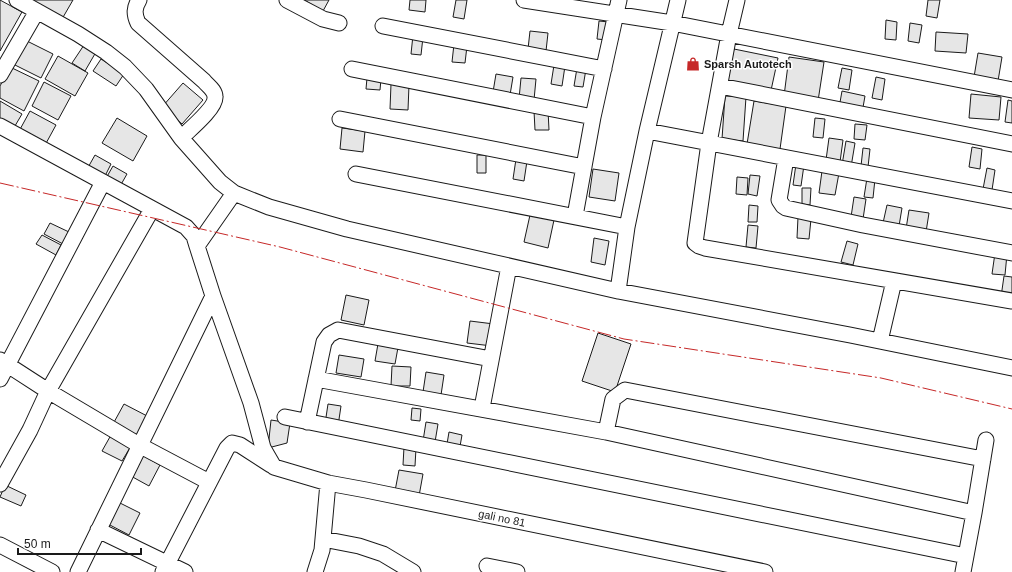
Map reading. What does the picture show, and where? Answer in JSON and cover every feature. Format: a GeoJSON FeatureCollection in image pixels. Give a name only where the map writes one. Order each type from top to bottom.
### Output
{"type":"FeatureCollection","features":[{"type":"Feature","properties":{"kind":"street"},"geometry":{"type":"LineString","coordinates":[[17,0],[78,34],[106,52],[125,67],[146,89],[181,138],[220,182],[234,193],[269,207],[347,229],[618,291],[1012,368]]}},
{"type":"Feature","properties":{"kind":"street"},"geometry":{"type":"LineString","coordinates":[[139,0],[135,8],[134,16],[138,23],[204,81],[214,92],[216,98],[214,104],[208,111],[181,138]]}},
{"type":"Feature","properties":{"kind":"street"},"geometry":{"type":"LineString","coordinates":[[287,0],[323,19],[339,23]]}},
{"type":"Feature","properties":{"kind":"street"},"geometry":{"type":"LineString","coordinates":[[524,0],[618,7],[672,23],[1012,90]]}},
{"type":"Feature","properties":{"kind":"street"},"geometry":{"type":"LineString","coordinates":[[618,291],[627,227],[647,131],[678,0]]}},
{"type":"Feature","properties":{"kind":"street"},"geometry":{"type":"LineString","coordinates":[[737,0],[728,34],[695,242],[699,246],[1012,301]]}},
{"type":"Feature","properties":{"kind":"street"},"geometry":{"type":"LineString","coordinates":[[574,216],[593,117],[618,7]]}},
{"type":"Feature","properties":{"kind":"street"},"geometry":{"type":"LineString","coordinates":[[0,75],[37,11]]}},
{"type":"Feature","properties":{"kind":"street"},"geometry":{"type":"LineString","coordinates":[[383,26],[604,69]]}},
{"type":"Feature","properties":{"kind":"street"},"geometry":{"type":"LineString","coordinates":[[352,69],[593,117]]}},
{"type":"Feature","properties":{"kind":"street"},"geometry":{"type":"LineString","coordinates":[[720,86],[1012,144]]}},
{"type":"Feature","properties":{"kind":"street"},"geometry":{"type":"LineString","coordinates":[[340,119],[584,167]]}},
{"type":"Feature","properties":{"kind":"street"},"geometry":{"type":"LineString","coordinates":[[0,126],[186,227],[194,236],[213,296],[251,403],[263,448],[274,467]]}},
{"type":"Feature","properties":{"kind":"street"},"geometry":{"type":"LineString","coordinates":[[647,131],[1012,201]]}},
{"type":"Feature","properties":{"kind":"street"},"geometry":{"type":"LineString","coordinates":[[786,158],[779,200],[780,203],[786,208],[862,225],[1012,253]]}},
{"type":"Feature","properties":{"kind":"street"},"geometry":{"type":"LineString","coordinates":[[356,174],[627,227]]}},
{"type":"Feature","properties":{"kind":"street"},"geometry":{"type":"LineString","coordinates":[[0,379],[4,362],[103,182]]}},
{"type":"Feature","properties":{"kind":"street"},"geometry":{"type":"LineString","coordinates":[[197,246],[234,193]]}},
{"type":"Feature","properties":{"kind":"street"},"geometry":{"type":"LineString","coordinates":[[0,484],[30,430],[48,392],[152,209]]}},
{"type":"Feature","properties":{"kind":"street"},"geometry":{"type":"LineString","coordinates":[[482,408],[509,266]]}},
{"type":"Feature","properties":{"kind":"street"},"geometry":{"type":"LineString","coordinates":[[880,341],[894,280]]}},
{"type":"Feature","properties":{"kind":"street"},"geometry":{"type":"LineString","coordinates":[[78,572],[213,296]]}},
{"type":"Feature","properties":{"kind":"street"},"geometry":{"type":"LineString","coordinates":[[307,422],[324,342],[329,335],[338,330],[491,359]]}},
{"type":"Feature","properties":{"kind":"street"},"geometry":{"type":"LineString","coordinates":[[4,362],[48,392],[139,445],[209,482],[165,568]]}},
{"type":"Feature","properties":{"kind":"street"},"geometry":{"type":"LineString","coordinates":[[316,379],[482,408],[606,432],[974,513]]}},
{"type":"Feature","properties":{"kind":"street"},"geometry":{"type":"LineString","coordinates":[[606,432],[612,399],[625,390],[983,459]]}},
{"type":"Feature","properties":{"kind":"street"},"geometry":{"type":"LineString","coordinates":[[285,417],[966,556]]}},
{"type":"Feature","properties":{"kind":"street"},"geometry":{"type":"LineString","coordinates":[[963,572],[986,440]]}},
{"type":"Feature","properties":{"kind":"street","name":"gali no 81"},"geometry":{"type":"LineString","coordinates":[[209,482],[227,448],[232,443],[240,445],[274,467],[328,483],[764,572]]}},
{"type":"Feature","properties":{"kind":"street"},"geometry":{"type":"LineString","coordinates":[[316,572],[322,550],[328,483]]}},
{"type":"Feature","properties":{"kind":"street"},"geometry":{"type":"LineString","coordinates":[[98,530],[165,568],[184,572]]}},
{"type":"Feature","properties":{"kind":"street"},"geometry":{"type":"LineString","coordinates":[[323,539],[359,546],[383,554],[413,572]]}},
{"type":"Feature","properties":{"kind":"street"},"geometry":{"type":"LineString","coordinates":[[0,545],[52,572]]}},
{"type":"Feature","properties":{"kind":"street"},"geometry":{"type":"LineString","coordinates":[[487,566],[517,572]]}},
{"type":"Feature","properties":{"kind":"building"},"geometry":{"type":"Polygon","coordinates":[[[0,0],[22,12],[0,51],[0,0]]]}},
{"type":"Feature","properties":{"kind":"building"},"geometry":{"type":"Polygon","coordinates":[[[32,0],[73,0],[62,19],[32,0]]]}},
{"type":"Feature","properties":{"kind":"building"},"geometry":{"type":"Polygon","coordinates":[[[304,0],[329,0],[323,11],[304,0]]]}},
{"type":"Feature","properties":{"kind":"building"},"geometry":{"type":"Polygon","coordinates":[[[410,0],[426,0],[425,12],[409,10],[410,0]]]}},
{"type":"Feature","properties":{"kind":"building"},"geometry":{"type":"Polygon","coordinates":[[[456,0],[467,0],[464,19],[453,17],[456,0]]]}},
{"type":"Feature","properties":{"kind":"building"},"geometry":{"type":"Polygon","coordinates":[[[928,0],[940,0],[937,18],[926,16],[928,0]]]}},
{"type":"Feature","properties":{"kind":"building"},"geometry":{"type":"Polygon","coordinates":[[[886,20],[897,22],[896,40],[885,39],[886,20]]]}},
{"type":"Feature","properties":{"kind":"building"},"geometry":{"type":"Polygon","coordinates":[[[599,21],[609,22],[607,40],[597,39],[599,21]]]}},
{"type":"Feature","properties":{"kind":"building"},"geometry":{"type":"Polygon","coordinates":[[[910,23],[922,25],[919,43],[908,41],[910,23]]]}},
{"type":"Feature","properties":{"kind":"building"},"geometry":{"type":"Polygon","coordinates":[[[530,31],[548,33],[546,51],[528,49],[530,31]]]}},
{"type":"Feature","properties":{"kind":"building"},"geometry":{"type":"Polygon","coordinates":[[[936,32],[968,34],[966,53],[935,51],[936,32]]]}},
{"type":"Feature","properties":{"kind":"building"},"geometry":{"type":"Polygon","coordinates":[[[413,35],[423,37],[421,55],[411,54],[413,35]]]}},
{"type":"Feature","properties":{"kind":"building"},"geometry":{"type":"Polygon","coordinates":[[[23,39],[53,54],[41,78],[11,63],[23,39]]]}},
{"type":"Feature","properties":{"kind":"building"},"geometry":{"type":"Polygon","coordinates":[[[454,44],[467,46],[465,63],[452,62],[454,44]]]}},
{"type":"Feature","properties":{"kind":"building"},"geometry":{"type":"Polygon","coordinates":[[[84,45],[96,52],[85,71],[72,63],[84,45]]]}},
{"type":"Feature","properties":{"kind":"building"},"geometry":{"type":"Polygon","coordinates":[[[734,49],[778,58],[770,95],[726,85],[734,49]]]}},
{"type":"Feature","properties":{"kind":"building"},"geometry":{"type":"Polygon","coordinates":[[[978,53],[1002,57],[998,81],[974,77],[978,53]]]}},
{"type":"Feature","properties":{"kind":"building"},"geometry":{"type":"Polygon","coordinates":[[[58,56],[88,73],[75,96],[45,79],[58,56]]]}},
{"type":"Feature","properties":{"kind":"building"},"geometry":{"type":"Polygon","coordinates":[[[789,57],[824,62],[818,101],[784,96],[789,57]]]}},
{"type":"Feature","properties":{"kind":"building"},"geometry":{"type":"Polygon","coordinates":[[[101,59],[124,74],[116,86],[93,71],[101,59]]]}},
{"type":"Feature","properties":{"kind":"building"},"geometry":{"type":"Polygon","coordinates":[[[554,65],[565,66],[562,86],[551,84],[554,65]]]}},
{"type":"Feature","properties":{"kind":"building"},"geometry":{"type":"Polygon","coordinates":[[[10,67],[39,81],[24,111],[0,98],[0,86],[10,67]]]}},
{"type":"Feature","properties":{"kind":"building"},"geometry":{"type":"Polygon","coordinates":[[[577,68],[586,69],[583,87],[574,86],[577,68]]]}},
{"type":"Feature","properties":{"kind":"building"},"geometry":{"type":"Polygon","coordinates":[[[842,68],[852,70],[849,90],[838,88],[842,68]]]}},
{"type":"Feature","properties":{"kind":"building"},"geometry":{"type":"Polygon","coordinates":[[[496,74],[513,77],[510,95],[493,92],[496,74]]]}},
{"type":"Feature","properties":{"kind":"building"},"geometry":{"type":"Polygon","coordinates":[[[876,77],[885,79],[882,100],[872,98],[876,77]]]}},
{"type":"Feature","properties":{"kind":"building"},"geometry":{"type":"Polygon","coordinates":[[[367,78],[381,79],[380,90],[366,89],[367,78]]]}},
{"type":"Feature","properties":{"kind":"building"},"geometry":{"type":"Polygon","coordinates":[[[521,78],[536,79],[534,100],[519,99],[521,78]]]}},
{"type":"Feature","properties":{"kind":"building"},"geometry":{"type":"Polygon","coordinates":[[[44,82],[71,96],[58,120],[32,106],[44,82]]]}},
{"type":"Feature","properties":{"kind":"building"},"geometry":{"type":"Polygon","coordinates":[[[183,83],[203,100],[182,124],[162,107],[183,83]]]}},
{"type":"Feature","properties":{"kind":"building"},"geometry":{"type":"Polygon","coordinates":[[[391,84],[409,85],[408,110],[390,109],[391,84]]]}},
{"type":"Feature","properties":{"kind":"building"},"geometry":{"type":"Polygon","coordinates":[[[842,91],[865,96],[862,113],[839,108],[842,91]]]}},
{"type":"Feature","properties":{"kind":"building"},"geometry":{"type":"Polygon","coordinates":[[[971,94],[1001,97],[999,120],[969,118],[971,94]]]}},
{"type":"Feature","properties":{"kind":"building"},"geometry":{"type":"Polygon","coordinates":[[[725,96],[746,97],[743,141],[722,139],[725,96]]]}},
{"type":"Feature","properties":{"kind":"building"},"geometry":{"type":"Polygon","coordinates":[[[1008,100],[1012,101],[1012,123],[1005,122],[1008,100]]]}},
{"type":"Feature","properties":{"kind":"building"},"geometry":{"type":"Polygon","coordinates":[[[0,101],[22,114],[12,131],[0,124],[0,101]]]}},
{"type":"Feature","properties":{"kind":"building"},"geometry":{"type":"Polygon","coordinates":[[[754,101],[786,106],[780,149],[747,144],[754,101]]]}},
{"type":"Feature","properties":{"kind":"building"},"geometry":{"type":"Polygon","coordinates":[[[548,110],[549,130],[535,130],[534,111],[548,110]]]}},
{"type":"Feature","properties":{"kind":"building"},"geometry":{"type":"Polygon","coordinates":[[[30,111],[56,125],[44,147],[18,133],[30,111]]]}},
{"type":"Feature","properties":{"kind":"building"},"geometry":{"type":"Polygon","coordinates":[[[117,118],[147,136],[133,161],[102,143],[117,118]]]}},
{"type":"Feature","properties":{"kind":"building"},"geometry":{"type":"Polygon","coordinates":[[[815,118],[825,119],[823,138],[813,137],[815,118]]]}},
{"type":"Feature","properties":{"kind":"building"},"geometry":{"type":"Polygon","coordinates":[[[855,124],[867,125],[865,140],[854,139],[855,124]]]}},
{"type":"Feature","properties":{"kind":"building"},"geometry":{"type":"Polygon","coordinates":[[[342,128],[365,131],[363,152],[340,149],[342,128]]]}},
{"type":"Feature","properties":{"kind":"building"},"geometry":{"type":"Polygon","coordinates":[[[829,138],[843,140],[840,162],[826,160],[829,138]]]}},
{"type":"Feature","properties":{"kind":"building"},"geometry":{"type":"Polygon","coordinates":[[[846,141],[855,143],[851,167],[842,165],[846,141]]]}},
{"type":"Feature","properties":{"kind":"building"},"geometry":{"type":"Polygon","coordinates":[[[972,147],[982,149],[980,169],[969,167],[972,147]]]}},
{"type":"Feature","properties":{"kind":"building"},"geometry":{"type":"Polygon","coordinates":[[[863,148],[870,149],[868,167],[861,166],[863,148]]]}},
{"type":"Feature","properties":{"kind":"building"},"geometry":{"type":"Polygon","coordinates":[[[95,155],[111,164],[103,180],[86,171],[95,155]]]}},
{"type":"Feature","properties":{"kind":"building"},"geometry":{"type":"Polygon","coordinates":[[[477,155],[486,155],[486,173],[477,173],[477,155]]]}},
{"type":"Feature","properties":{"kind":"building"},"geometry":{"type":"Polygon","coordinates":[[[516,159],[527,161],[524,181],[513,179],[516,159]]]}},
{"type":"Feature","properties":{"kind":"building"},"geometry":{"type":"Polygon","coordinates":[[[796,164],[804,165],[801,186],[793,185],[796,164]]]}},
{"type":"Feature","properties":{"kind":"building"},"geometry":{"type":"Polygon","coordinates":[[[113,166],[127,174],[119,188],[105,180],[113,166]]]}},
{"type":"Feature","properties":{"kind":"building"},"geometry":{"type":"Polygon","coordinates":[[[987,168],[995,170],[992,190],[983,189],[987,168]]]}},
{"type":"Feature","properties":{"kind":"building"},"geometry":{"type":"Polygon","coordinates":[[[593,169],[619,173],[615,201],[589,197],[593,169]]]}},
{"type":"Feature","properties":{"kind":"building"},"geometry":{"type":"Polygon","coordinates":[[[822,171],[839,173],[835,195],[819,193],[822,171]]]}},
{"type":"Feature","properties":{"kind":"building"},"geometry":{"type":"Polygon","coordinates":[[[750,175],[760,176],[757,196],[748,194],[750,175]]]}},
{"type":"Feature","properties":{"kind":"building"},"geometry":{"type":"Polygon","coordinates":[[[737,177],[748,178],[747,195],[736,194],[737,177]]]}},
{"type":"Feature","properties":{"kind":"building"},"geometry":{"type":"Polygon","coordinates":[[[867,178],[875,179],[873,198],[864,197],[867,178]]]}},
{"type":"Feature","properties":{"kind":"building"},"geometry":{"type":"Polygon","coordinates":[[[802,188],[811,188],[810,205],[802,204],[802,188]]]}},
{"type":"Feature","properties":{"kind":"building"},"geometry":{"type":"Polygon","coordinates":[[[854,197],[866,199],[863,219],[851,217],[854,197]]]}},
{"type":"Feature","properties":{"kind":"building"},"geometry":{"type":"Polygon","coordinates":[[[749,205],[758,206],[757,222],[748,222],[749,205]]]}},
{"type":"Feature","properties":{"kind":"building"},"geometry":{"type":"Polygon","coordinates":[[[887,205],[902,208],[899,226],[883,223],[887,205]]]}},
{"type":"Feature","properties":{"kind":"building"},"geometry":{"type":"Polygon","coordinates":[[[909,210],[929,213],[926,232],[906,229],[909,210]]]}},
{"type":"Feature","properties":{"kind":"building"},"geometry":{"type":"Polygon","coordinates":[[[530,215],[554,220],[548,248],[524,242],[530,215]]]}},
{"type":"Feature","properties":{"kind":"building"},"geometry":{"type":"Polygon","coordinates":[[[798,217],[811,219],[809,239],[797,238],[798,217]]]}},
{"type":"Feature","properties":{"kind":"building"},"geometry":{"type":"Polygon","coordinates":[[[50,223],[69,232],[63,244],[44,234],[50,223]]]}},
{"type":"Feature","properties":{"kind":"building"},"geometry":{"type":"Polygon","coordinates":[[[748,225],[758,226],[756,248],[746,247],[748,225]]]}},
{"type":"Feature","properties":{"kind":"building"},"geometry":{"type":"Polygon","coordinates":[[[42,235],[61,245],[56,255],[36,244],[42,235]]]}},
{"type":"Feature","properties":{"kind":"building"},"geometry":{"type":"Polygon","coordinates":[[[594,238],[609,241],[605,265],[591,262],[594,238]]]}},
{"type":"Feature","properties":{"kind":"building"},"geometry":{"type":"Polygon","coordinates":[[[847,241],[858,244],[853,265],[841,262],[847,241]]]}},
{"type":"Feature","properties":{"kind":"building"},"geometry":{"type":"Polygon","coordinates":[[[995,253],[1007,254],[1005,275],[992,274],[995,253]]]}},
{"type":"Feature","properties":{"kind":"building"},"geometry":{"type":"Polygon","coordinates":[[[1004,276],[1012,277],[1012,299],[1001,297],[1004,276]]]}},
{"type":"Feature","properties":{"kind":"building"},"geometry":{"type":"Polygon","coordinates":[[[346,295],[369,300],[364,325],[341,320],[346,295]]]}},
{"type":"Feature","properties":{"kind":"building"},"geometry":{"type":"Polygon","coordinates":[[[470,321],[494,324],[492,346],[467,343],[470,321]]]}},
{"type":"Feature","properties":{"kind":"building"},"geometry":{"type":"Polygon","coordinates":[[[598,333],[631,344],[615,392],[582,381],[598,333]]]}},
{"type":"Feature","properties":{"kind":"building"},"geometry":{"type":"Polygon","coordinates":[[[379,338],[399,342],[395,364],[375,361],[379,338]]]}},
{"type":"Feature","properties":{"kind":"building"},"geometry":{"type":"Polygon","coordinates":[[[339,355],[364,359],[361,377],[336,373],[339,355]]]}},
{"type":"Feature","properties":{"kind":"building"},"geometry":{"type":"Polygon","coordinates":[[[392,366],[411,367],[410,386],[391,386],[392,366]]]}},
{"type":"Feature","properties":{"kind":"building"},"geometry":{"type":"Polygon","coordinates":[[[426,372],[444,375],[441,395],[423,392],[426,372]]]}},
{"type":"Feature","properties":{"kind":"building"},"geometry":{"type":"Polygon","coordinates":[[[124,404],[149,417],[138,438],[113,424],[124,404]]]}},
{"type":"Feature","properties":{"kind":"building"},"geometry":{"type":"Polygon","coordinates":[[[328,404],[341,406],[338,426],[325,424],[328,404]]]}},
{"type":"Feature","properties":{"kind":"building"},"geometry":{"type":"Polygon","coordinates":[[[412,408],[421,409],[420,421],[411,420],[412,408]]]}},
{"type":"Feature","properties":{"kind":"building"},"geometry":{"type":"Polygon","coordinates":[[[271,420],[290,423],[287,443],[268,448],[271,420]]]}},
{"type":"Feature","properties":{"kind":"building"},"geometry":{"type":"Polygon","coordinates":[[[426,422],[438,424],[435,442],[423,441],[426,422]]]}},
{"type":"Feature","properties":{"kind":"building"},"geometry":{"type":"Polygon","coordinates":[[[449,432],[462,435],[459,452],[446,450],[449,432]]]}},
{"type":"Feature","properties":{"kind":"building"},"geometry":{"type":"Polygon","coordinates":[[[111,435],[131,446],[122,461],[102,451],[111,435]]]}},
{"type":"Feature","properties":{"kind":"building"},"geometry":{"type":"Polygon","coordinates":[[[404,447],[416,448],[415,466],[403,465],[404,447]]]}},
{"type":"Feature","properties":{"kind":"building"},"geometry":{"type":"Polygon","coordinates":[[[140,454],[160,465],[149,486],[129,475],[140,454]]]}},
{"type":"Feature","properties":{"kind":"building"},"geometry":{"type":"Polygon","coordinates":[[[399,470],[423,474],[419,496],[395,491],[399,470]]]}},
{"type":"Feature","properties":{"kind":"building"},"geometry":{"type":"Polygon","coordinates":[[[5,485],[26,495],[21,506],[0,497],[5,485]]]}},
{"type":"Feature","properties":{"kind":"building"},"geometry":{"type":"Polygon","coordinates":[[[120,503],[140,513],[129,535],[108,524],[120,503]]]}},
{"type":"Feature","properties":{"kind":"power"},"geometry":{"type":"LineString","coordinates":[[0,183],[280,247],[624,339],[881,378],[1012,409]]}},
{"type":"Feature","properties":{"kind":"place","name":"Sparsh Autotech"},"geometry":{"type":"Point","coordinates":[693,64]}}]}
